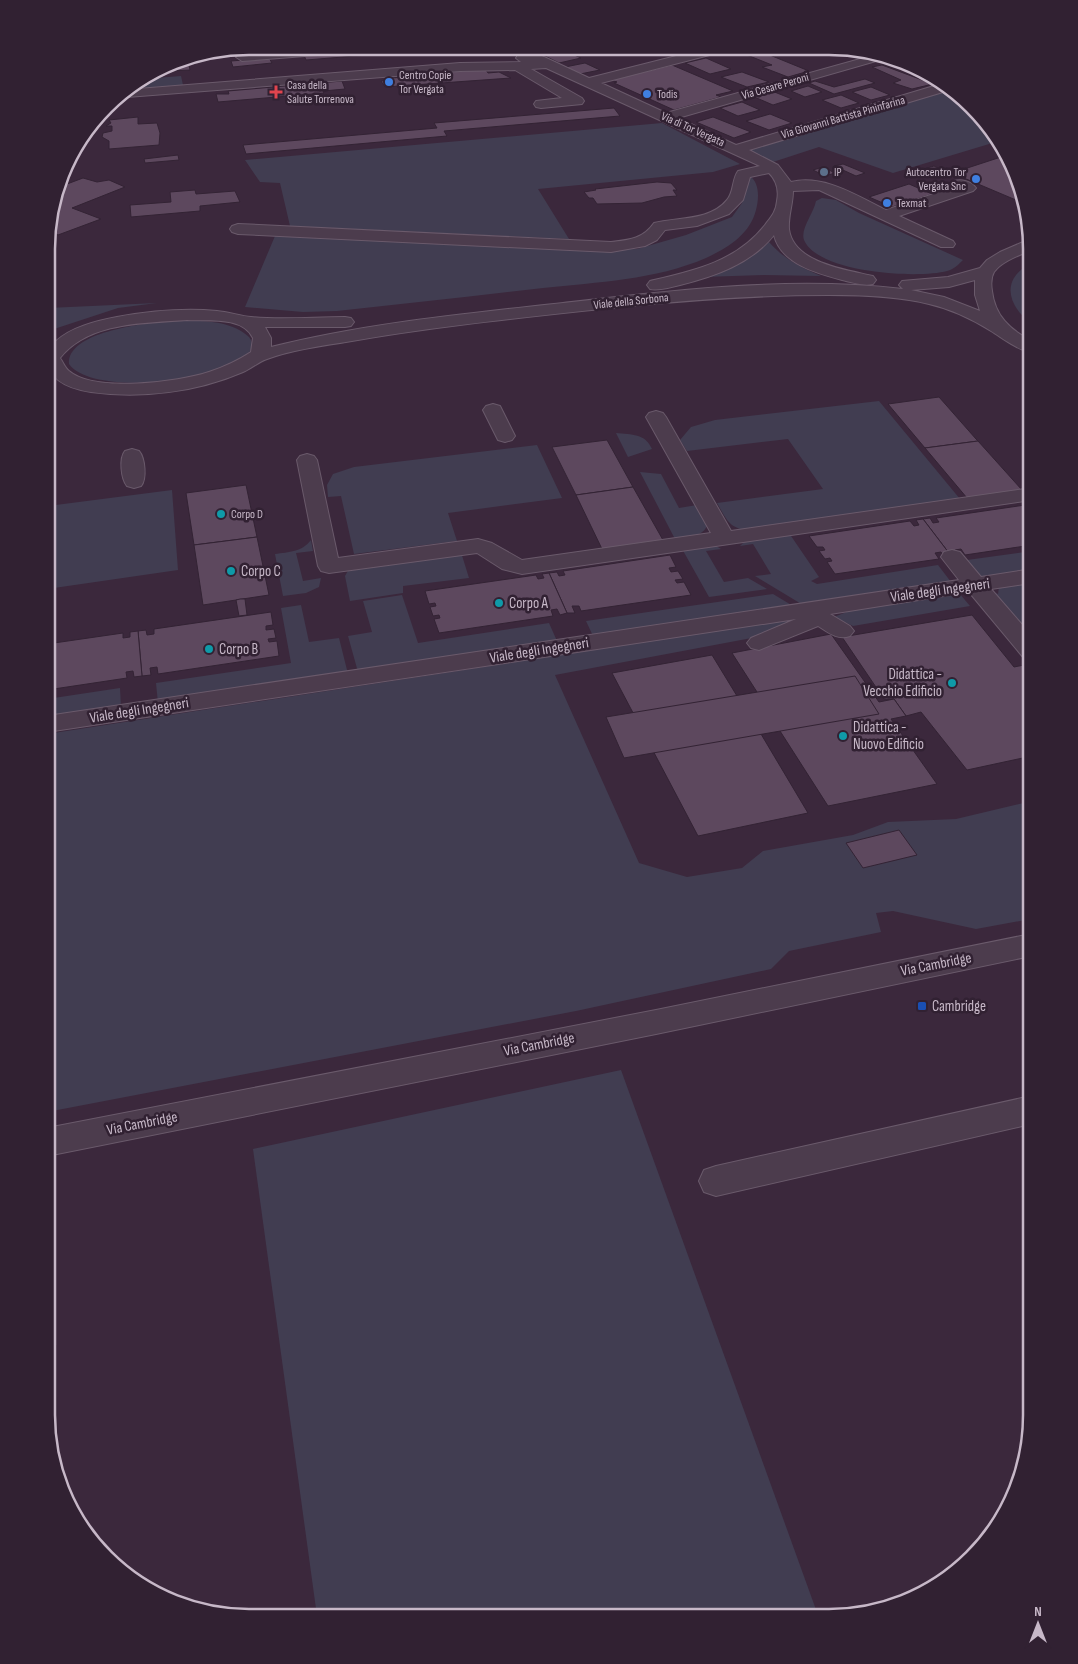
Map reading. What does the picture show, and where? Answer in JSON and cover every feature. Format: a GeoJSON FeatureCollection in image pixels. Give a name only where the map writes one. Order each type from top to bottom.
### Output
{"type":"FeatureCollection","features":[{"type":"Feature","properties":{"kind":"street"},"geometry":{"type":"LineString","coordinates":[[242,57],[267,55]]}},
{"type":"Feature","properties":{"kind":"street"},"geometry":{"type":"LineString","coordinates":[[489,65],[532,55]]}},
{"type":"Feature","properties":{"kind":"street"},"geometry":{"type":"LineString","coordinates":[[593,81],[691,55]]}},
{"type":"Feature","properties":{"kind":"street","name":"Via di Tor Vergata"},"geometry":{"type":"LineString","coordinates":[[528,56],[769,165]]}},
{"type":"Feature","properties":{"kind":"street"},"geometry":{"type":"LineString","coordinates":[[441,60],[460,66]]}},
{"type":"Feature","properties":{"kind":"street","name":"Via Cesare Peroni"},"geometry":{"type":"LineString","coordinates":[[666,117],[870,60]]}},
{"type":"Feature","properties":{"kind":"street"},"geometry":{"type":"LineString","coordinates":[[133,94],[460,66],[489,65],[517,67],[546,64]]}},
{"type":"Feature","properties":{"kind":"street"},"geometry":{"type":"LineString","coordinates":[[517,67],[577,101],[541,104]]}},
{"type":"Feature","properties":{"kind":"street"},"geometry":{"type":"LineString","coordinates":[[206,73],[210,88]]}},
{"type":"Feature","properties":{"kind":"street","name":"Via Giovanni Battista Pininfarina"},"geometry":{"type":"LineString","coordinates":[[737,149],[939,89]]}},
{"type":"Feature","properties":{"kind":"street"},"geometry":{"type":"LineString","coordinates":[[634,228],[682,224],[724,212],[735,200],[743,174],[769,165],[792,165]]}},
{"type":"Feature","properties":{"kind":"street"},"geometry":{"type":"LineString","coordinates":[[769,165],[782,178],[786,188],[781,233],[786,245],[804,259],[835,272],[891,284]]}},
{"type":"Feature","properties":{"kind":"street"},"geometry":{"type":"LineString","coordinates":[[643,288],[699,273],[740,256],[760,242],[783,219],[794,218],[802,201],[846,187],[831,176],[819,172]]}},
{"type":"Feature","properties":{"kind":"street"},"geometry":{"type":"LineString","coordinates":[[884,216],[930,199],[968,188],[959,184]]}},
{"type":"Feature","properties":{"kind":"street"},"geometry":{"type":"LineString","coordinates":[[786,188],[827,193],[947,244]]}},
{"type":"Feature","properties":{"kind":"street"},"geometry":{"type":"LineString","coordinates":[[238,229],[598,248],[648,240],[655,236],[660,226]]}},
{"type":"Feature","properties":{"kind":"street"},"geometry":{"type":"LineString","coordinates":[[1001,329],[985,300],[983,285],[985,272],[1002,258],[1023,248]]}},
{"type":"Feature","properties":{"kind":"street","name":"Viale della Sorbona"},"geometry":{"type":"LineString","coordinates":[[81,333],[113,323],[160,316],[204,316],[249,322],[318,324],[643,288],[774,281],[919,285],[949,282],[985,272]]}},
{"type":"Feature","properties":{"kind":"street","name":"Viale della Sorbona"},"geometry":{"type":"LineString","coordinates":[[75,383],[126,390],[170,386],[223,374],[257,356],[321,340],[388,329],[645,299],[768,290],[843,291],[917,296],[960,307],[1023,342]]}},
{"type":"Feature","properties":{"kind":"street"},"geometry":{"type":"LineString","coordinates":[[249,322],[261,334],[263,341],[257,356]]}},
{"type":"Feature","properties":{"kind":"street"},"geometry":{"type":"LineString","coordinates":[[55,344],[81,333]]}},
{"type":"Feature","properties":{"kind":"street"},"geometry":{"type":"LineString","coordinates":[[55,352],[58,348],[81,333]]}},
{"type":"Feature","properties":{"kind":"street"},"geometry":{"type":"LineString","coordinates":[[55,368],[75,383]]}},
{"type":"Feature","properties":{"kind":"street"},"geometry":{"type":"LineString","coordinates":[[55,381],[75,383]]}},
{"type":"Feature","properties":{"kind":"street"},"geometry":{"type":"LineString","coordinates":[[493,410],[504,436]]}},
{"type":"Feature","properties":{"kind":"street"},"geometry":{"type":"LineString","coordinates":[[656,417],[724,538]]}},
{"type":"Feature","properties":{"kind":"street"},"geometry":{"type":"LineString","coordinates":[[132,455],[134,482]]}},
{"type":"Feature","properties":{"kind":"street"},"geometry":{"type":"LineString","coordinates":[[307,460],[329,566],[478,546],[488,548],[512,566],[522,567],[1023,495]]}},
{"type":"Feature","properties":{"kind":"street"},"geometry":{"type":"LineString","coordinates":[[952,557],[1023,641]]}},
{"type":"Feature","properties":{"kind":"street","name":"Viale degli Ingegneri"},"geometry":{"type":"LineString","coordinates":[[55,723],[813,614],[852,603],[1023,577]]}},
{"type":"Feature","properties":{"kind":"street"},"geometry":{"type":"LineString","coordinates":[[759,643],[813,614],[842,631]]}},
{"type":"Feature","properties":{"kind":"street","name":"Via Cambridge"},"geometry":{"type":"LineString","coordinates":[[55,1140],[656,1022],[1023,947]]}},
{"type":"Feature","properties":{"kind":"street"},"geometry":{"type":"LineString","coordinates":[[716,1181],[1023,1112]]}},
{"type":"Feature","properties":{"kind":"shaded area"},"geometry":{"type":"Polygon","coordinates":[[[181,76],[183,85],[141,88],[158,78],[181,76]]]}},
{"type":"Feature","properties":{"kind":"shaded area"},"geometry":{"type":"Polygon","coordinates":[[[941,91],[975,121],[991,143],[893,173],[819,147],[773,162],[746,149],[941,91]]]}},
{"type":"Feature","properties":{"kind":"shaded area"},"geometry":{"type":"Polygon","coordinates":[[[662,123],[740,164],[713,172],[538,189],[569,239],[290,226],[280,183],[260,182],[245,160],[662,123]]]}},
{"type":"Feature","properties":{"kind":"shaded area"},"geometry":{"type":"Polygon","coordinates":[[[749,175],[757,186],[758,201],[749,226],[730,245],[714,254],[667,271],[605,282],[337,311],[303,312],[245,307],[275,236],[580,250],[637,249],[686,235],[732,217],[742,203],[749,175]]]}},
{"type":"Feature","properties":{"kind":"shaded area"},"geometry":{"type":"Polygon","coordinates":[[[822,198],[836,200],[859,213],[963,260],[947,271],[914,274],[870,271],[828,260],[813,251],[803,236],[816,201],[822,198]]]}},
{"type":"Feature","properties":{"kind":"shaded area"},"geometry":{"type":"Polygon","coordinates":[[[769,242],[793,262],[821,276],[702,277],[754,254],[769,242]]]}},
{"type":"Feature","properties":{"kind":"shaded area"},"geometry":{"type":"Polygon","coordinates":[[[1022,269],[1023,316],[1017,309],[1011,292],[1011,284],[1015,276],[1022,269]]]}},
{"type":"Feature","properties":{"kind":"shaded area"},"geometry":{"type":"Polygon","coordinates":[[[157,303],[118,308],[55,329],[55,308],[157,303]]]}},
{"type":"Feature","properties":{"kind":"shaded area"},"geometry":{"type":"Polygon","coordinates":[[[165,321],[197,321],[231,326],[249,337],[252,347],[248,354],[234,364],[212,372],[158,382],[129,383],[103,380],[83,374],[69,364],[72,353],[80,344],[92,337],[124,327],[165,321]]]}},
{"type":"Feature","properties":{"kind":"shaded area"},"geometry":{"type":"Polygon","coordinates":[[[879,401],[960,499],[751,531],[744,530],[730,523],[717,503],[823,489],[788,439],[687,451],[680,440],[691,427],[715,420],[879,401]]]}},
{"type":"Feature","properties":{"kind":"shaded area"},"geometry":{"type":"Polygon","coordinates":[[[616,433],[642,437],[652,449],[628,457],[616,433]]]}},
{"type":"Feature","properties":{"kind":"shaded area"},"geometry":{"type":"Polygon","coordinates":[[[537,445],[562,498],[448,513],[457,541],[354,554],[341,496],[328,497],[327,485],[333,474],[354,467],[537,445]]]}},
{"type":"Feature","properties":{"kind":"shaded area"},"geometry":{"type":"Polygon","coordinates":[[[640,472],[661,474],[679,508],[697,505],[707,526],[704,530],[697,535],[675,539],[640,472]]]}},
{"type":"Feature","properties":{"kind":"shaded area"},"geometry":{"type":"Polygon","coordinates":[[[172,490],[178,570],[55,588],[55,505],[172,490]]]}},
{"type":"Feature","properties":{"kind":"shaded area"},"geometry":{"type":"Polygon","coordinates":[[[789,533],[819,577],[811,581],[817,584],[938,565],[951,582],[803,605],[755,576],[771,574],[753,544],[740,546],[747,539],[789,533]]]}},
{"type":"Feature","properties":{"kind":"shaded area"},"geometry":{"type":"Polygon","coordinates":[[[311,540],[313,551],[296,553],[303,581],[321,578],[319,587],[306,593],[283,596],[275,554],[299,549],[311,540]]]}},
{"type":"Feature","properties":{"kind":"shaded area"},"geometry":{"type":"Polygon","coordinates":[[[713,544],[721,549],[706,551],[724,582],[748,578],[767,589],[709,597],[681,547],[713,544]]]}},
{"type":"Feature","properties":{"kind":"shaded area"},"geometry":{"type":"Polygon","coordinates":[[[460,549],[469,578],[403,586],[403,593],[350,601],[345,576],[349,569],[460,549]]]}},
{"type":"Feature","properties":{"kind":"shaded area"},"geometry":{"type":"Polygon","coordinates":[[[1023,552],[1023,571],[980,578],[967,560],[1023,552]]]}},
{"type":"Feature","properties":{"kind":"shaded area"},"geometry":{"type":"Polygon","coordinates":[[[1023,583],[1023,630],[989,590],[998,594],[999,587],[1023,583]]]}},
{"type":"Feature","properties":{"kind":"shaded area"},"geometry":{"type":"Polygon","coordinates":[[[959,593],[970,606],[853,626],[834,617],[854,609],[959,593]]]}},
{"type":"Feature","properties":{"kind":"shaded area"},"geometry":{"type":"Polygon","coordinates":[[[773,594],[793,606],[593,636],[586,621],[773,594]]]}},
{"type":"Feature","properties":{"kind":"shaded area"},"geometry":{"type":"Polygon","coordinates":[[[402,595],[418,643],[549,623],[557,641],[358,672],[348,636],[372,632],[363,601],[402,595]]]}},
{"type":"Feature","properties":{"kind":"shaded area"},"geometry":{"type":"Polygon","coordinates":[[[301,605],[309,642],[339,638],[348,674],[158,703],[156,683],[291,663],[281,608],[301,605]]]}},
{"type":"Feature","properties":{"kind":"shaded area"},"geometry":{"type":"Polygon","coordinates":[[[795,619],[799,622],[757,637],[555,675],[639,863],[687,877],[742,868],[763,851],[853,835],[888,822],[956,819],[1023,803],[1023,920],[976,929],[893,911],[876,913],[881,932],[789,951],[771,969],[576,1011],[55,1110],[55,733],[795,619]]]}},
{"type":"Feature","properties":{"kind":"shaded area"},"geometry":{"type":"Polygon","coordinates":[[[120,688],[121,707],[55,718],[55,698],[120,688]]]}},
{"type":"Feature","properties":{"kind":"shaded area"},"geometry":{"type":"Polygon","coordinates":[[[621,1070],[816,1609],[316,1609],[253,1149],[621,1070]]]}},
{"type":"Feature","properties":{"kind":"building"},"geometry":{"type":"Polygon","coordinates":[[[304,55],[368,55],[306,60],[304,55]]]}},
{"type":"Feature","properties":{"kind":"building"},"geometry":{"type":"Polygon","coordinates":[[[543,55],[574,55],[581,58],[559,63],[543,55]]]}},
{"type":"Feature","properties":{"kind":"building"},"geometry":{"type":"Polygon","coordinates":[[[747,55],[770,55],[809,71],[788,77],[762,67],[772,65],[747,55]]]}},
{"type":"Feature","properties":{"kind":"building"},"geometry":{"type":"Polygon","coordinates":[[[269,58],[272,63],[233,67],[231,61],[269,58]]]}},
{"type":"Feature","properties":{"kind":"building"},"geometry":{"type":"Polygon","coordinates":[[[706,58],[731,69],[710,74],[685,63],[706,58]]]}},
{"type":"Feature","properties":{"kind":"building"},"geometry":{"type":"Polygon","coordinates":[[[585,63],[600,70],[580,74],[565,67],[585,63]]]}},
{"type":"Feature","properties":{"kind":"building"},"geometry":{"type":"Polygon","coordinates":[[[189,65],[190,70],[173,71],[175,70],[189,65]]]}},
{"type":"Feature","properties":{"kind":"building"},"geometry":{"type":"Polygon","coordinates":[[[672,65],[733,91],[716,95],[721,97],[674,110],[611,80],[672,65]]]}},
{"type":"Feature","properties":{"kind":"building"},"geometry":{"type":"Polygon","coordinates":[[[882,65],[931,84],[912,89],[893,83],[901,80],[872,67],[882,65]]]}},
{"type":"Feature","properties":{"kind":"building"},"geometry":{"type":"Polygon","coordinates":[[[486,70],[488,73],[499,72],[511,78],[385,87],[381,81],[393,80],[392,78],[403,76],[486,70]]]}},
{"type":"Feature","properties":{"kind":"building"},"geometry":{"type":"Polygon","coordinates":[[[742,72],[769,82],[747,87],[721,77],[742,72]]]}},
{"type":"Feature","properties":{"kind":"building"},"geometry":{"type":"Polygon","coordinates":[[[865,79],[875,83],[834,94],[809,83],[815,81],[834,87],[865,79]]]}},
{"type":"Feature","properties":{"kind":"building","name":"Casa della Salute Torrenova"},"geometry":{"type":"Polygon","coordinates":[[[342,81],[345,89],[323,91],[324,93],[218,102],[216,94],[229,94],[228,91],[342,81]]]}},
{"type":"Feature","properties":{"kind":"building"},"geometry":{"type":"Polygon","coordinates":[[[808,86],[822,92],[805,97],[791,91],[808,86]]]}},
{"type":"Feature","properties":{"kind":"building"},"geometry":{"type":"Polygon","coordinates":[[[871,87],[890,95],[871,100],[852,92],[871,87]]]}},
{"type":"Feature","properties":{"kind":"building"},"geometry":{"type":"Polygon","coordinates":[[[772,91],[792,99],[773,105],[752,96],[772,91]]]}},
{"type":"Feature","properties":{"kind":"building"},"geometry":{"type":"Polygon","coordinates":[[[841,95],[859,103],[841,108],[822,100],[841,95]]]}},
{"type":"Feature","properties":{"kind":"building"},"geometry":{"type":"Polygon","coordinates":[[[742,102],[760,110],[738,116],[720,108],[742,102]]]}},
{"type":"Feature","properties":{"kind":"building"},"geometry":{"type":"Polygon","coordinates":[[[614,108],[620,116],[444,131],[447,136],[246,154],[243,145],[437,128],[434,123],[614,108]]]}},
{"type":"Feature","properties":{"kind":"building"},"geometry":{"type":"Polygon","coordinates":[[[770,114],[792,123],[769,130],[746,121],[770,114]]]}},
{"type":"Feature","properties":{"kind":"building"},"geometry":{"type":"Polygon","coordinates":[[[138,117],[138,124],[157,123],[160,133],[159,145],[109,149],[109,141],[102,137],[103,133],[112,131],[112,126],[106,126],[111,123],[109,120],[138,117]]]}},
{"type":"Feature","properties":{"kind":"building"},"geometry":{"type":"Polygon","coordinates":[[[713,117],[751,132],[734,138],[696,122],[713,117]]]}},
{"type":"Feature","properties":{"kind":"building"},"geometry":{"type":"Polygon","coordinates":[[[178,155],[179,160],[145,163],[144,159],[178,155]]]}},
{"type":"Feature","properties":{"kind":"building"},"geometry":{"type":"Polygon","coordinates":[[[1000,157],[1013,186],[1017,200],[952,173],[1000,157]]]}},
{"type":"Feature","properties":{"kind":"building"},"geometry":{"type":"Polygon","coordinates":[[[843,164],[865,173],[856,176],[834,166],[843,164]]]}},
{"type":"Feature","properties":{"kind":"building"},"geometry":{"type":"Polygon","coordinates":[[[934,166],[944,171],[924,177],[914,172],[934,166]]]}},
{"type":"Feature","properties":{"kind":"building","name":"IP"},"geometry":{"type":"Polygon","coordinates":[[[823,167],[835,173],[825,176],[813,170],[823,167]]]}},
{"type":"Feature","properties":{"kind":"building"},"geometry":{"type":"Polygon","coordinates":[[[83,178],[97,182],[109,180],[125,187],[72,208],[101,219],[58,235],[55,234],[66,184],[83,178]]]}},
{"type":"Feature","properties":{"kind":"building"},"geometry":{"type":"Polygon","coordinates":[[[657,182],[671,183],[677,190],[673,190],[677,196],[664,197],[642,203],[597,204],[593,198],[589,198],[584,192],[595,189],[657,182]]]}},
{"type":"Feature","properties":{"kind":"building"},"geometry":{"type":"Polygon","coordinates":[[[909,184],[932,194],[892,207],[869,197],[909,184]]]}},
{"type":"Feature","properties":{"kind":"building"},"geometry":{"type":"Polygon","coordinates":[[[195,190],[196,194],[235,191],[240,202],[200,206],[200,211],[131,217],[130,205],[171,202],[170,192],[195,190]]]}},
{"type":"Feature","properties":{"kind":"building"},"geometry":{"type":"Polygon","coordinates":[[[939,397],[978,441],[925,448],[888,404],[939,397]]]}},
{"type":"Feature","properties":{"kind":"building"},"geometry":{"type":"Polygon","coordinates":[[[607,440],[633,487],[576,495],[552,447],[607,440]]]}},
{"type":"Feature","properties":{"kind":"building"},"geometry":{"type":"Polygon","coordinates":[[[978,441],[1022,490],[967,498],[925,448],[978,441]]]}},
{"type":"Feature","properties":{"kind":"building","name":"Corpo D"},"geometry":{"type":"Polygon","coordinates":[[[246,485],[257,537],[194,545],[186,493],[246,485]]]}},
{"type":"Feature","properties":{"kind":"building"},"geometry":{"type":"Polygon","coordinates":[[[633,487],[663,540],[602,549],[576,495],[633,487]]]}},
{"type":"Feature","properties":{"kind":"building"},"geometry":{"type":"Polygon","coordinates":[[[1023,505],[1023,546],[965,555],[961,549],[955,550],[959,556],[952,557],[923,519],[930,518],[933,523],[939,522],[936,518],[1023,505]]]}},
{"type":"Feature","properties":{"kind":"building"},"geometry":{"type":"Polygon","coordinates":[[[923,519],[952,557],[945,558],[941,552],[935,553],[939,559],[835,574],[827,562],[832,561],[830,558],[825,559],[819,551],[825,550],[823,547],[817,547],[809,536],[910,521],[914,526],[919,525],[916,520],[923,519]]]}},
{"type":"Feature","properties":{"kind":"building","name":"Corpo C"},"geometry":{"type":"Polygon","coordinates":[[[257,537],[269,595],[203,605],[194,545],[257,537]]]}},
{"type":"Feature","properties":{"kind":"building"},"geometry":{"type":"Polygon","coordinates":[[[670,555],[676,567],[669,568],[671,572],[678,571],[683,579],[675,580],[677,583],[684,582],[691,595],[581,611],[579,606],[572,606],[575,613],[567,613],[549,573],[557,572],[559,576],[565,575],[563,571],[670,555]]]}},
{"type":"Feature","properties":{"kind":"building","name":"Corpo A"},"geometry":{"type":"Polygon","coordinates":[[[549,573],[567,613],[560,615],[557,609],[551,610],[553,616],[439,633],[434,619],[440,618],[439,615],[433,616],[430,607],[436,606],[435,603],[429,604],[425,591],[536,575],[538,579],[544,578],[542,574],[549,573]]]}},
{"type":"Feature","properties":{"kind":"building"},"geometry":{"type":"Polygon","coordinates":[[[245,599],[247,615],[239,616],[236,600],[245,599]]]}},
{"type":"Feature","properties":{"kind":"building","name":"Corpo B"},"geometry":{"type":"Polygon","coordinates":[[[271,612],[273,625],[266,626],[266,630],[274,629],[276,638],[268,639],[269,642],[277,641],[279,656],[158,674],[157,667],[150,668],[151,675],[142,676],[138,631],[146,630],[147,635],[154,634],[154,629],[271,612]]]}},
{"type":"Feature","properties":{"kind":"building","name":"Didattica - Vecchio Edificio"},"geometry":{"type":"Polygon","coordinates":[[[972,615],[1014,667],[1023,665],[1023,758],[967,770],[921,712],[906,716],[894,699],[884,699],[842,637],[972,615]]]}},
{"type":"Feature","properties":{"kind":"building"},"geometry":{"type":"Polygon","coordinates":[[[138,631],[142,676],[134,677],[133,671],[126,672],[127,678],[55,689],[55,643],[123,633],[123,638],[130,637],[130,632],[138,631]]]}},
{"type":"Feature","properties":{"kind":"building","name":"Didattica - Nuovo Edificio"},"geometry":{"type":"Polygon","coordinates":[[[831,634],[879,702],[894,699],[906,716],[891,719],[937,784],[828,806],[780,731],[761,734],[808,813],[698,836],[612,673],[712,655],[737,696],[757,692],[732,653],[831,634]]]}},
{"type":"Feature","properties":{"kind":"building"},"geometry":{"type":"Polygon","coordinates":[[[855,676],[879,714],[624,758],[606,717],[855,676]]]}},
{"type":"Feature","properties":{"kind":"building"},"geometry":{"type":"Polygon","coordinates":[[[899,830],[917,855],[863,868],[846,843],[899,830]]]}},
{"type":"Feature","properties":{"kind":"building"},"geometry":{"type":"Polygon","coordinates":[[[56,1345],[57,1441],[55,1428],[56,1345]]]}},
{"type":"Feature","properties":{"kind":"place","name":"Centro Copie Tor Vergata"},"geometry":{"type":"Point","coordinates":[389,82]}},
{"type":"Feature","properties":{"kind":"place","name":"Casa della Salute Torrenova"},"geometry":{"type":"Point","coordinates":[276,92]}},
{"type":"Feature","properties":{"kind":"place","name":"Todis"},"geometry":{"type":"Point","coordinates":[647,94]}},
{"type":"Feature","properties":{"kind":"place","name":"IP"},"geometry":{"type":"Point","coordinates":[824,172]}},
{"type":"Feature","properties":{"kind":"place","name":"Autocentro Tor Vergata Snc"},"geometry":{"type":"Point","coordinates":[976,179]}},
{"type":"Feature","properties":{"kind":"place","name":"Texmat"},"geometry":{"type":"Point","coordinates":[887,203]}},
{"type":"Feature","properties":{"kind":"place","name":"Corpo D"},"geometry":{"type":"Point","coordinates":[221,514]}},
{"type":"Feature","properties":{"kind":"place","name":"Corpo C"},"geometry":{"type":"Point","coordinates":[231,571]}},
{"type":"Feature","properties":{"kind":"place","name":"Corpo A"},"geometry":{"type":"Point","coordinates":[499,603]}},
{"type":"Feature","properties":{"kind":"place","name":"Corpo B"},"geometry":{"type":"Point","coordinates":[209,649]}},
{"type":"Feature","properties":{"kind":"place","name":"Didattica - Vecchio Edificio"},"geometry":{"type":"Point","coordinates":[952,683]}},
{"type":"Feature","properties":{"kind":"place","name":"Didattica - Nuovo Edificio"},"geometry":{"type":"Point","coordinates":[843,736]}},
{"type":"Feature","properties":{"kind":"place","name":"Cambridge"},"geometry":{"type":"Point","coordinates":[922,1006]}}]}
